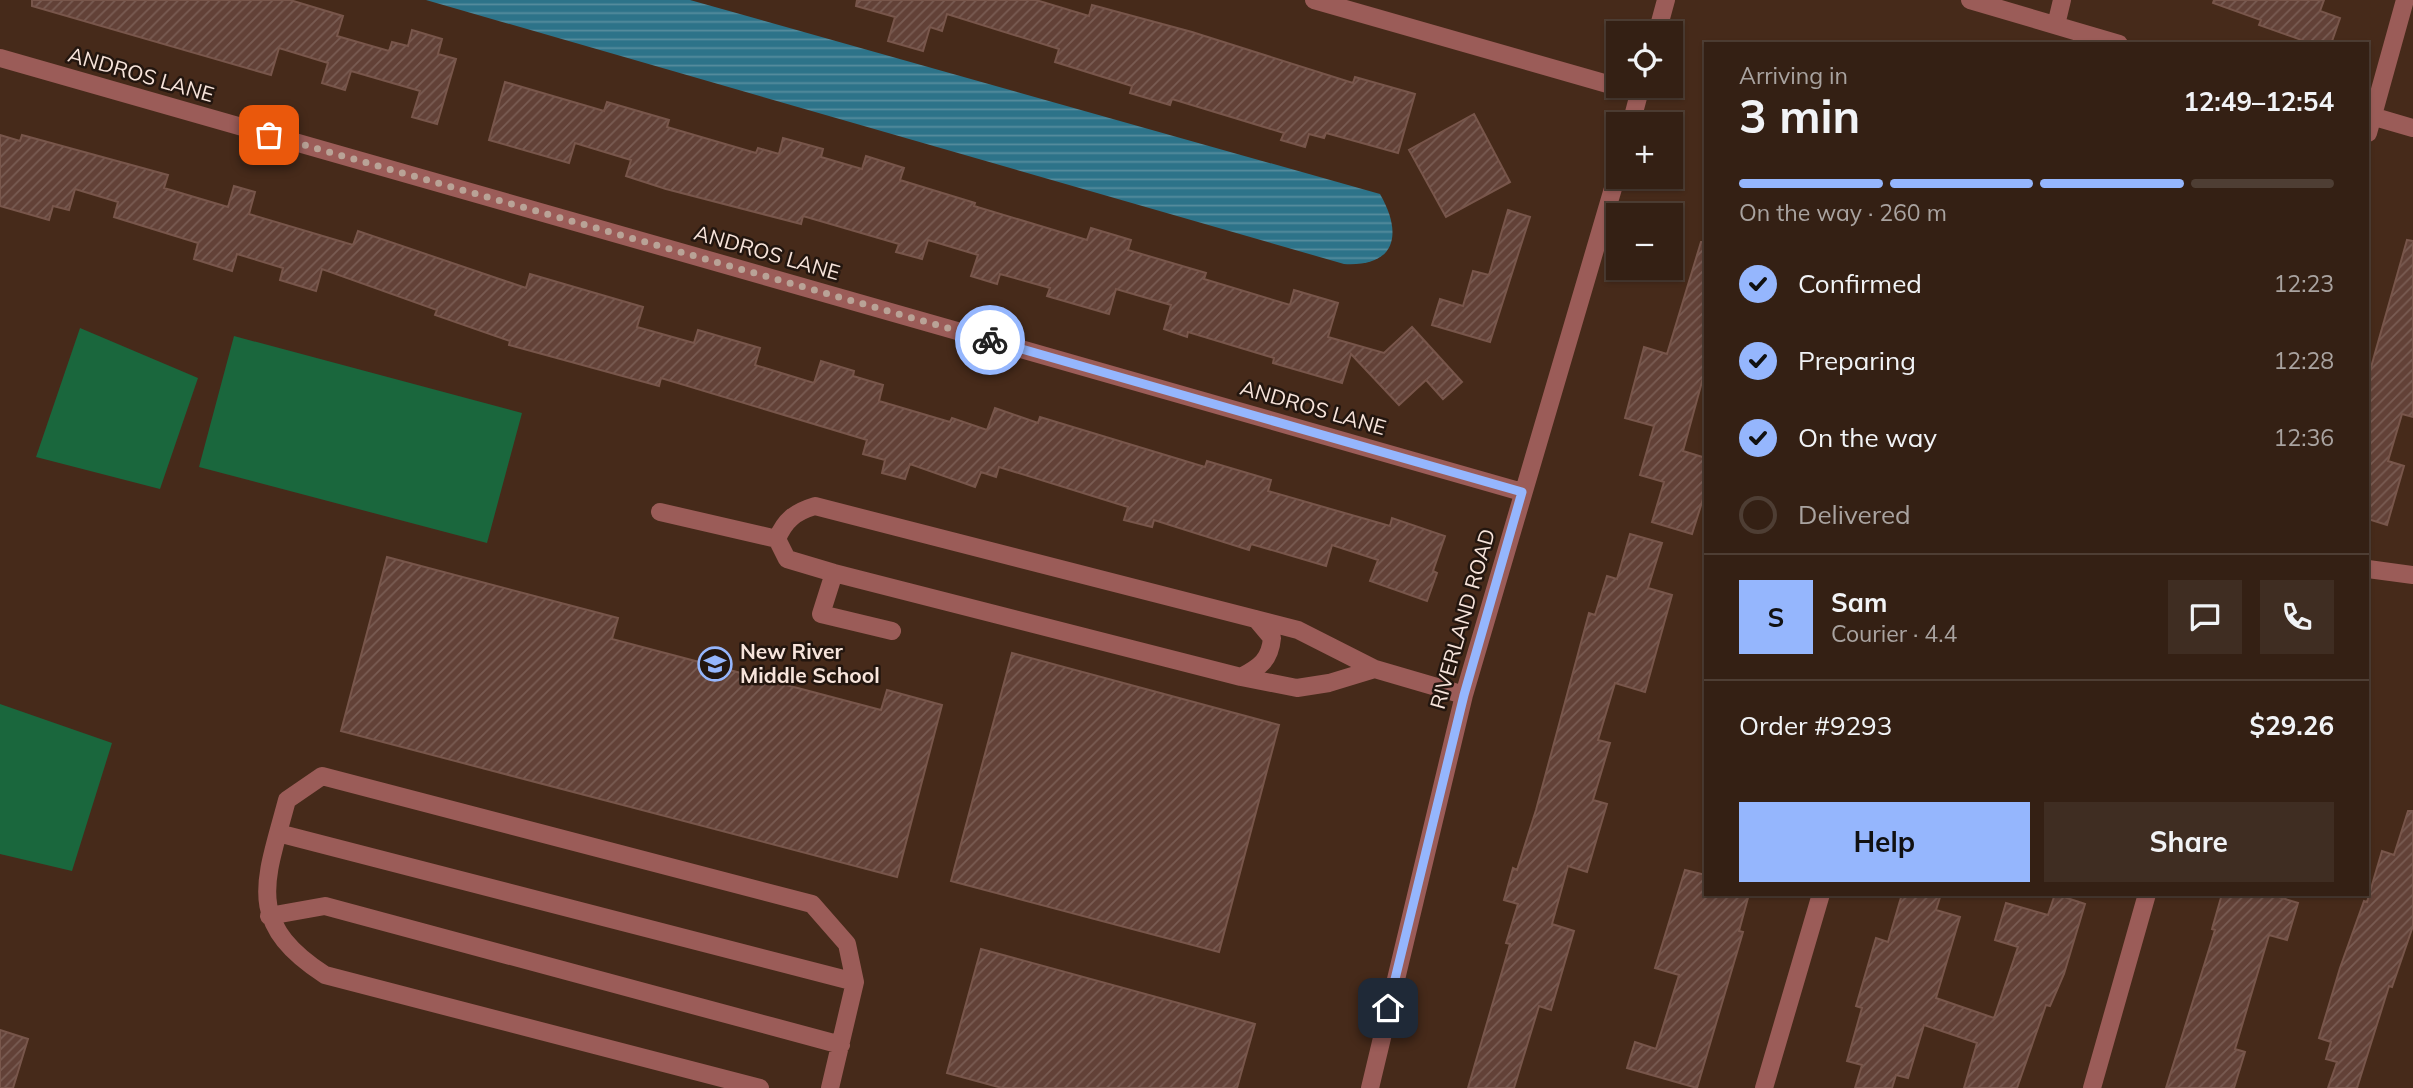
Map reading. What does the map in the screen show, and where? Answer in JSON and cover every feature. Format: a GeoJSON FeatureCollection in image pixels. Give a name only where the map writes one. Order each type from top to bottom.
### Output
{"type":"FeatureCollection","features":[{"type":"Feature","properties":{"kind":"street"},"geometry":{"type":"LineString","coordinates":[[1314,0],[1606,80]]}},
{"type":"Feature","properties":{"kind":"street"},"geometry":{"type":"LineString","coordinates":[[1660,21],[1666,0]]}},
{"type":"Feature","properties":{"kind":"street"},"geometry":{"type":"LineString","coordinates":[[1970,0],[2056,25],[2072,37],[2106,42]]}},
{"type":"Feature","properties":{"kind":"street"},"geometry":{"type":"LineString","coordinates":[[2056,25],[2063,0]]}},
{"type":"Feature","properties":{"kind":"street"},"geometry":{"type":"LineString","coordinates":[[2405,0],[2369,121],[2413,128]]}},
{"type":"Feature","properties":{"kind":"street","name":"ANDROS LANE"},"geometry":{"type":"LineString","coordinates":[[0,58],[1522,492]]}},
{"type":"Feature","properties":{"kind":"street","name":"RIVERLAND ROAD"},"geometry":{"type":"LineString","coordinates":[[1370,1088],[1464,695],[1613,189]]}},
{"type":"Feature","properties":{"kind":"street"},"geometry":{"type":"LineString","coordinates":[[777,539],[784,523],[800,511],[815,506],[1298,630],[1375,669],[1464,695]]}},
{"type":"Feature","properties":{"kind":"street"},"geometry":{"type":"LineString","coordinates":[[660,512],[777,539],[788,559],[834,573],[1241,677],[1297,688],[1329,683],[1375,669]]}},
{"type":"Feature","properties":{"kind":"street"},"geometry":{"type":"LineString","coordinates":[[2369,569],[2413,575]]}},
{"type":"Feature","properties":{"kind":"street"},"geometry":{"type":"LineString","coordinates":[[834,573],[821,614],[892,631]]}},
{"type":"Feature","properties":{"kind":"street"},"geometry":{"type":"LineString","coordinates":[[1241,677],[1262,666],[1271,653],[1272,638],[1256,619]]}},
{"type":"Feature","properties":{"kind":"street"},"geometry":{"type":"LineString","coordinates":[[760,1088],[325,975],[301,959],[279,935],[269,916],[265,886],[287,800],[322,776],[812,904],[847,944],[855,982],[830,1088]]}},
{"type":"Feature","properties":{"kind":"street"},"geometry":{"type":"LineString","coordinates":[[278,833],[855,982]]}},
{"type":"Feature","properties":{"kind":"street"},"geometry":{"type":"LineString","coordinates":[[1764,1088],[1820,896]]}},
{"type":"Feature","properties":{"kind":"street"},"geometry":{"type":"LineString","coordinates":[[2092,1088],[2146,896]]}},
{"type":"Feature","properties":{"kind":"street"},"geometry":{"type":"LineString","coordinates":[[269,916],[325,906],[841,1045]]}},
{"type":"Feature","properties":{"kind":"green space"},"geometry":{"type":"Polygon","coordinates":[[[80,328],[198,378],[160,489],[36,457],[80,328]]]}},
{"type":"Feature","properties":{"kind":"green space"},"geometry":{"type":"Polygon","coordinates":[[[234,336],[522,413],[487,543],[199,467],[234,336]]]}},
{"type":"Feature","properties":{"kind":"green space"},"geometry":{"type":"Polygon","coordinates":[[[0,704],[112,743],[72,871],[0,854],[0,704]]]}},
{"type":"Feature","properties":{"kind":"water"},"geometry":{"type":"Polygon","coordinates":[[[426,0],[690,0],[1380,194],[1391,222],[1390,245],[1384,254],[1375,260],[1344,264],[426,0]]]}},
{"type":"Feature","properties":{"kind":"building"},"geometry":{"type":"Polygon","coordinates":[[[32,0],[290,0],[343,16],[337,36],[389,51],[392,42],[408,46],[412,30],[442,39],[438,54],[456,59],[437,124],[412,117],[420,91],[351,71],[345,90],[322,83],[328,63],[279,48],[271,75],[32,6],[32,0]]]}},
{"type":"Feature","properties":{"kind":"building"},"geometry":{"type":"Polygon","coordinates":[[[857,0],[1036,0],[1089,16],[1092,5],[1192,32],[1353,83],[1355,77],[1415,94],[1398,153],[1326,133],[1324,138],[1309,134],[1305,147],[1281,140],[1284,133],[1172,99],[1170,105],[1130,93],[1132,86],[1055,62],[1059,49],[947,14],[942,31],[930,27],[923,51],[888,41],[895,17],[856,6],[857,0]]]}},
{"type":"Feature","properties":{"kind":"building"},"geometry":{"type":"Polygon","coordinates":[[[2214,0],[2324,0],[2320,11],[2340,18],[2332,42],[2307,42],[2259,25],[2261,20],[2213,3],[2214,0]]]}},
{"type":"Feature","properties":{"kind":"building"},"geometry":{"type":"Polygon","coordinates":[[[505,82],[604,111],[607,102],[669,120],[667,127],[756,153],[758,148],[779,154],[783,138],[823,149],[821,157],[862,169],[866,156],[904,168],[900,180],[975,203],[974,206],[1087,240],[1091,228],[1131,240],[1128,250],[1206,273],[1204,279],[1290,305],[1294,290],[1338,303],[1328,337],[1384,353],[1412,327],[1462,382],[1443,399],[1426,380],[1399,405],[1351,354],[1342,383],[1273,363],[1274,358],[1188,332],[1187,337],[1164,329],[1171,305],[1116,289],[1109,314],[1047,296],[1050,288],[1000,274],[997,284],[971,276],[978,255],[928,240],[922,259],[896,252],[899,244],[803,216],[801,224],[626,176],[631,160],[575,143],[569,163],[489,140],[505,82]]]}},
{"type":"Feature","properties":{"kind":"building"},"geometry":{"type":"Polygon","coordinates":[[[1474,114],[1510,182],[1446,217],[1409,150],[1474,114]]]}},
{"type":"Feature","properties":{"kind":"building"},"geometry":{"type":"Polygon","coordinates":[[[0,135],[20,141],[22,135],[168,175],[164,188],[228,207],[234,186],[255,192],[249,214],[353,245],[358,231],[526,288],[530,274],[643,307],[637,327],[694,343],[698,330],[760,348],[755,365],[814,383],[821,361],[854,371],[853,376],[883,385],[879,401],[950,422],[952,418],[987,430],[995,408],[1038,423],[1040,417],[1205,467],[1207,461],[1271,480],[1268,491],[1390,526],[1392,518],[1445,536],[1433,571],[1437,573],[1427,601],[1370,581],[1378,560],[1332,545],[1326,566],[1251,544],[1249,550],[1154,520],[1152,527],[1124,520],[1128,507],[999,467],[996,477],[981,472],[975,487],[910,464],[905,479],[882,473],[885,460],[863,454],[867,440],[661,378],[659,386],[509,345],[510,341],[435,315],[437,310],[322,269],[316,291],[280,280],[283,268],[237,254],[232,271],[194,259],[198,243],[114,217],[118,202],[75,189],[69,210],[53,206],[49,220],[0,206],[0,135]]]}},
{"type":"Feature","properties":{"kind":"building"},"geometry":{"type":"Polygon","coordinates":[[[1508,210],[1530,217],[1490,342],[1432,325],[1440,299],[1463,306],[1473,271],[1489,275],[1508,210]]]}},
{"type":"Feature","properties":{"kind":"building"},"geometry":{"type":"Polygon","coordinates":[[[2407,240],[2413,241],[2413,417],[2402,414],[2388,461],[2404,466],[2387,525],[2369,519],[2369,374],[2407,240]]]}},
{"type":"Feature","properties":{"kind":"building"},"geometry":{"type":"Polygon","coordinates":[[[1701,242],[1704,242],[1704,374],[1683,451],[1704,457],[1704,499],[1692,534],[1652,522],[1664,482],[1640,475],[1654,426],[1625,418],[1644,347],[1667,354],[1701,242]]]}},
{"type":"Feature","properties":{"kind":"building"},"geometry":{"type":"Polygon","coordinates":[[[1630,534],[1662,543],[1648,588],[1672,595],[1645,692],[1615,683],[1598,740],[1610,743],[1593,800],[1607,804],[1587,872],[1568,866],[1552,924],[1574,931],[1551,1010],[1539,1006],[1514,1088],[1468,1088],[1510,944],[1506,943],[1518,904],[1504,900],[1513,868],[1517,870],[1536,810],[1589,613],[1595,615],[1607,576],[1617,579],[1630,534]]]}},
{"type":"Feature","properties":{"kind":"building"},"geometry":{"type":"Polygon","coordinates":[[[387,557],[618,618],[612,639],[881,710],[887,690],[942,705],[897,877],[341,731],[387,557]]]}},
{"type":"Feature","properties":{"kind":"building"},"geometry":{"type":"Polygon","coordinates":[[[1012,653],[1279,725],[1219,952],[951,881],[1012,653]]]}},
{"type":"Feature","properties":{"kind":"building"},"geometry":{"type":"Polygon","coordinates":[[[2408,811],[2413,811],[2413,926],[2392,987],[2389,986],[2357,1088],[2328,1088],[2337,1062],[2326,1059],[2331,1042],[2319,1038],[2340,968],[2364,901],[2367,902],[2382,851],[2394,855],[2408,811]]]}},
{"type":"Feature","properties":{"kind":"building"},"geometry":{"type":"Polygon","coordinates":[[[1685,870],[1704,875],[1704,896],[1748,896],[1739,931],[1743,932],[1697,1088],[1627,1068],[1635,1042],[1656,1049],[1679,975],[1655,968],[1685,870]]]}},
{"type":"Feature","properties":{"kind":"building"},"geometry":{"type":"Polygon","coordinates":[[[1901,896],[1940,896],[1936,910],[1960,917],[1936,998],[1994,1018],[2018,947],[1995,940],[2006,903],[2048,915],[2054,896],[2085,904],[2064,974],[2050,1006],[2046,1005],[2017,1088],[1964,1088],[1977,1043],[1924,1025],[1908,1078],[1896,1075],[1892,1088],[1855,1088],[1862,1065],[1847,1061],[1862,1008],[1856,1006],[1876,938],[1888,942],[1901,896]]]}},
{"type":"Feature","properties":{"kind":"building"},"geometry":{"type":"Polygon","coordinates":[[[2221,896],[2275,896],[2298,903],[2287,940],[2269,935],[2235,1049],[2245,1052],[2234,1088],[2166,1088],[2215,930],[2212,929],[2221,896]]]}},
{"type":"Feature","properties":{"kind":"building"},"geometry":{"type":"Polygon","coordinates":[[[981,949],[1255,1024],[1237,1088],[1002,1088],[947,1073],[981,949]]]}},
{"type":"Feature","properties":{"kind":"building"},"geometry":{"type":"Polygon","coordinates":[[[0,1030],[28,1039],[13,1088],[0,1088],[0,1030]]]}},
{"type":"Feature","properties":{"kind":"way so far"},"geometry":{"type":"LineString","coordinates":[[269,135],[990,340]]}},
{"type":"Feature","properties":{"kind":"place","name":"New River Middle School"},"geometry":{"type":"Point","coordinates":[715,664]}},
{"type":"Feature","properties":{"kind":"route"},"geometry":{"type":"LineString","coordinates":[[990,340],[1522,492],[1464,695],[1388,1008]]}}]}
